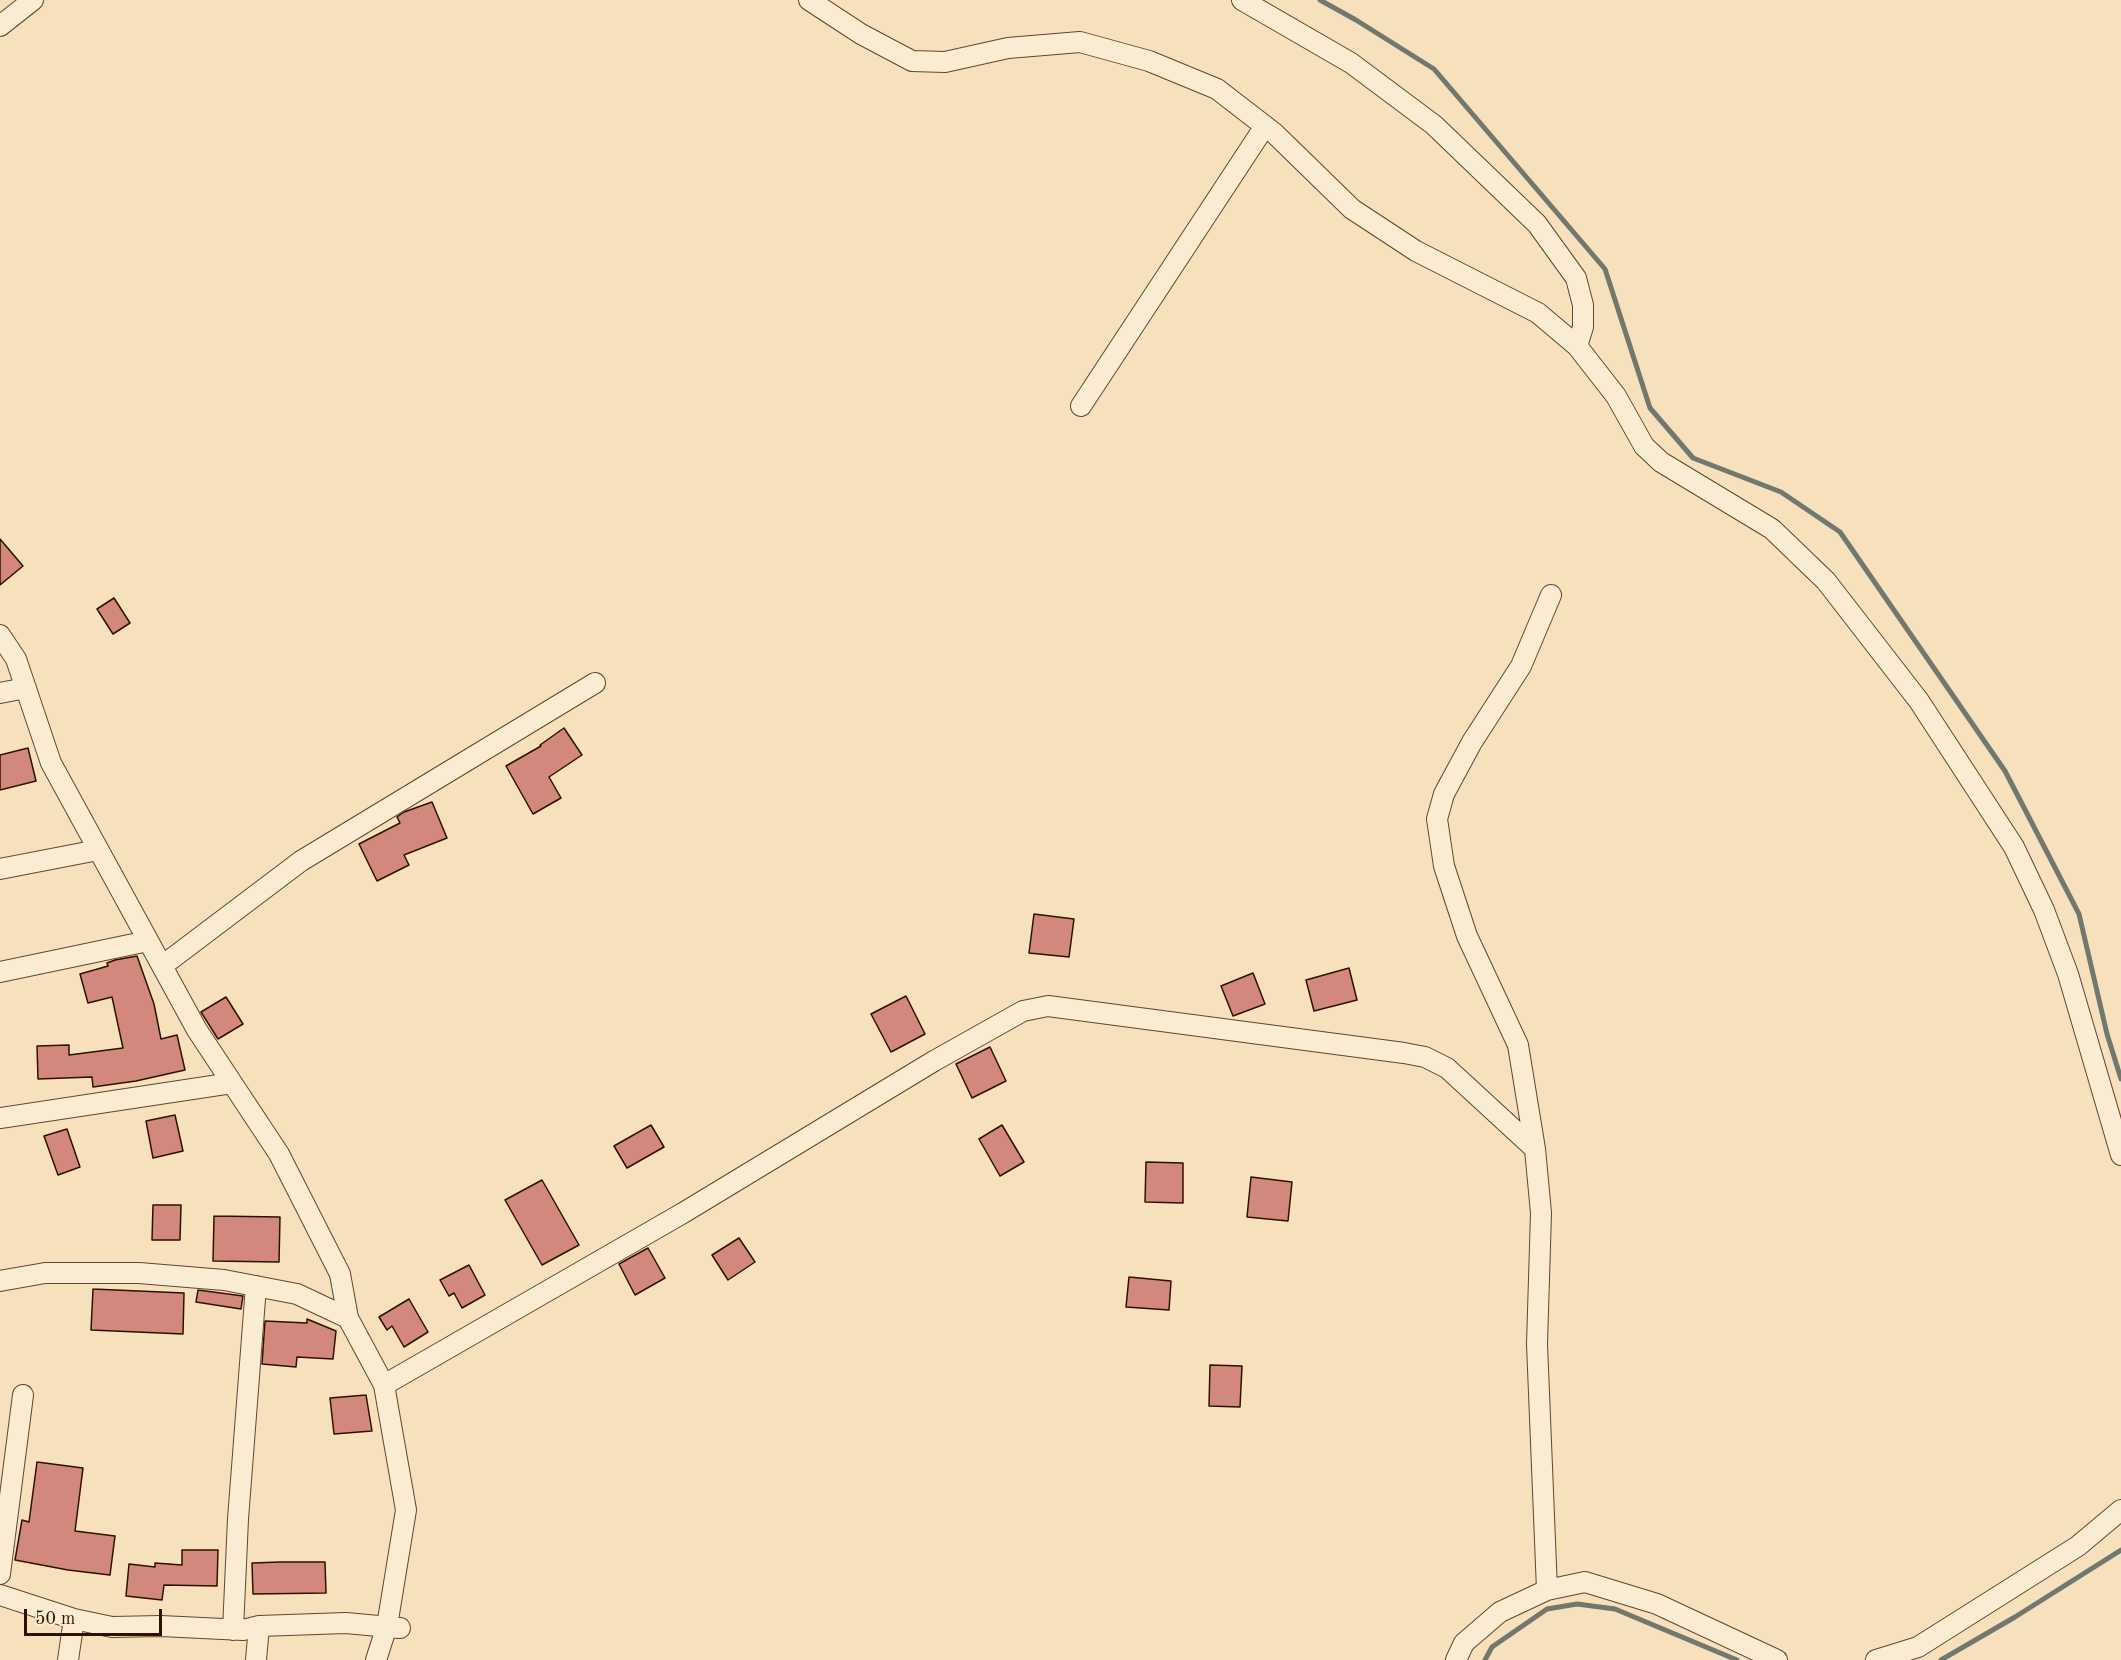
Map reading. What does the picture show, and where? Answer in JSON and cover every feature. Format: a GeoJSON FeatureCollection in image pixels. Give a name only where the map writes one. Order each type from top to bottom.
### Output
{"type":"FeatureCollection","features":[{"type":"Feature","properties":{"kind":"street"},"geometry":{"type":"LineString","coordinates":[[0,26],[33,0]]}},
{"type":"Feature","properties":{"kind":"street"},"geometry":{"type":"LineString","coordinates":[[809,0],[861,34],[912,61],[945,62],[1008,48],[1080,42],[1149,61],[1217,89],[1265,126],[1352,209],[1416,251],[1538,313],[1577,346],[1616,396],[1644,446],[1661,462],[1772,529],[1826,581],[1919,701],[2014,847],[2044,910],[2068,974],[2121,1155]]}},
{"type":"Feature","properties":{"kind":"street"},"geometry":{"type":"LineString","coordinates":[[1242,0],[1351,63],[1434,125],[1537,224],[1576,278],[1583,305],[1583,327],[1577,346]]}},
{"type":"Feature","properties":{"kind":"street"},"geometry":{"type":"LineString","coordinates":[[1081,406],[1265,126]]}},
{"type":"Feature","properties":{"kind":"street"},"geometry":{"type":"LineString","coordinates":[[1548,1590],[1537,1344],[1541,1213],[1535,1149],[1518,1045],[1467,936],[1444,866],[1437,819],[1444,794],[1472,742],[1521,666],[1551,595]]}},
{"type":"Feature","properties":{"kind":"street"},"geometry":{"type":"LineString","coordinates":[[0,634],[16,659],[51,763],[197,1030],[279,1154],[340,1274],[348,1318],[384,1385],[406,1509],[393,1627],[376,1660]]}},
{"type":"Feature","properties":{"kind":"street"},"geometry":{"type":"LineString","coordinates":[[162,966],[301,861],[595,683]]}},
{"type":"Feature","properties":{"kind":"street"},"geometry":{"type":"LineString","coordinates":[[0,693],[26,688]]}},
{"type":"Feature","properties":{"kind":"street"},"geometry":{"type":"LineString","coordinates":[[0,869],[98,850]]}},
{"type":"Feature","properties":{"kind":"street"},"geometry":{"type":"LineString","coordinates":[[0,972],[148,941]]}},
{"type":"Feature","properties":{"kind":"street"},"geometry":{"type":"LineString","coordinates":[[384,1385],[683,1213],[934,1061],[1023,1011],[1048,1006],[1425,1057],[1447,1068],[1535,1149]]}},
{"type":"Feature","properties":{"kind":"street"},"geometry":{"type":"LineString","coordinates":[[0,1118],[232,1083]]}},
{"type":"Feature","properties":{"kind":"street"},"geometry":{"type":"LineString","coordinates":[[0,1281],[45,1273],[139,1273],[224,1280],[297,1294],[348,1318]]}},
{"type":"Feature","properties":{"kind":"street"},"geometry":{"type":"LineString","coordinates":[[233,1630],[238,1519],[256,1286]]}},
{"type":"Feature","properties":{"kind":"street"},"geometry":{"type":"LineString","coordinates":[[0,1574],[23,1395]]}},
{"type":"Feature","properties":{"kind":"street"},"geometry":{"type":"LineString","coordinates":[[1876,1660],[1918,1647],[2078,1546],[2121,1510]]}},
{"type":"Feature","properties":{"kind":"street"},"geometry":{"type":"LineString","coordinates":[[1456,1660],[1464,1643],[1500,1612],[1548,1590],[1585,1582],[1657,1604],[1777,1660]]}},
{"type":"Feature","properties":{"kind":"street"},"geometry":{"type":"LineString","coordinates":[[0,1595],[74,1619],[112,1627],[161,1626],[243,1630],[259,1626],[346,1623],[393,1627]]}},
{"type":"Feature","properties":{"kind":"street"},"geometry":{"type":"LineString","coordinates":[[68,1660],[74,1619]]}},
{"type":"Feature","properties":{"kind":"street"},"geometry":{"type":"LineString","coordinates":[[256,1660],[259,1626]]}},
{"type":"Feature","properties":{"kind":"building"},"geometry":{"type":"Polygon","coordinates":[[[0,539],[23,566],[0,585],[0,539]]]}},
{"type":"Feature","properties":{"kind":"building"},"geometry":{"type":"Polygon","coordinates":[[[114,598],[130,623],[113,634],[97,609],[114,598]]]}},
{"type":"Feature","properties":{"kind":"building"},"geometry":{"type":"Polygon","coordinates":[[[564,728],[582,755],[549,777],[561,798],[533,814],[506,766],[541,746],[564,728]]]}},
{"type":"Feature","properties":{"kind":"building"},"geometry":{"type":"Polygon","coordinates":[[[28,748],[36,781],[0,790],[0,755],[28,748]]]}},
{"type":"Feature","properties":{"kind":"building"},"geometry":{"type":"Polygon","coordinates":[[[432,802],[447,838],[404,855],[409,865],[377,881],[359,844],[400,823],[397,817],[404,812],[432,802]]]}},
{"type":"Feature","properties":{"kind":"building"},"geometry":{"type":"Polygon","coordinates":[[[1034,914],[1074,919],[1069,957],[1029,953],[1034,914]]]}},
{"type":"Feature","properties":{"kind":"building"},"geometry":{"type":"Polygon","coordinates":[[[137,956],[154,1004],[161,1039],[177,1035],[185,1070],[136,1081],[93,1087],[92,1077],[38,1079],[37,1046],[69,1045],[69,1055],[123,1048],[112,997],[88,1003],[80,974],[108,966],[107,963],[115,960],[137,956]]]}},
{"type":"Feature","properties":{"kind":"building"},"geometry":{"type":"Polygon","coordinates":[[[1349,968],[1357,1000],[1314,1011],[1306,980],[1349,968]]]}},
{"type":"Feature","properties":{"kind":"building"},"geometry":{"type":"Polygon","coordinates":[[[1253,973],[1265,1004],[1233,1016],[1221,986],[1253,973]]]}},
{"type":"Feature","properties":{"kind":"building"},"geometry":{"type":"Polygon","coordinates":[[[906,996],[925,1034],[891,1052],[871,1014],[906,996]]]}},
{"type":"Feature","properties":{"kind":"building"},"geometry":{"type":"Polygon","coordinates":[[[226,997],[243,1024],[218,1039],[201,1012],[226,997]]]}},
{"type":"Feature","properties":{"kind":"building"},"geometry":{"type":"Polygon","coordinates":[[[990,1047],[1006,1081],[972,1098],[956,1064],[990,1047]]]}},
{"type":"Feature","properties":{"kind":"building"},"geometry":{"type":"Polygon","coordinates":[[[175,1115],[183,1151],[153,1158],[146,1121],[175,1115]]]}},
{"type":"Feature","properties":{"kind":"building"},"geometry":{"type":"Polygon","coordinates":[[[651,1125],[664,1147],[627,1168],[614,1146],[651,1125]]]}},
{"type":"Feature","properties":{"kind":"building"},"geometry":{"type":"Polygon","coordinates":[[[1002,1125],[1024,1162],[1000,1176],[979,1139],[1002,1125]]]}},
{"type":"Feature","properties":{"kind":"building"},"geometry":{"type":"Polygon","coordinates":[[[67,1129],[80,1167],[58,1175],[44,1136],[67,1129]]]}},
{"type":"Feature","properties":{"kind":"building"},"geometry":{"type":"Polygon","coordinates":[[[1146,1162],[1183,1163],[1183,1203],[1145,1202],[1146,1162]]]}},
{"type":"Feature","properties":{"kind":"building"},"geometry":{"type":"Polygon","coordinates":[[[1251,1177],[1292,1182],[1288,1221],[1247,1217],[1251,1177]]]}},
{"type":"Feature","properties":{"kind":"building"},"geometry":{"type":"Polygon","coordinates":[[[542,1180],[579,1245],[542,1265],[505,1200],[542,1180]]]}},
{"type":"Feature","properties":{"kind":"building"},"geometry":{"type":"Polygon","coordinates":[[[153,1205],[181,1205],[180,1240],[152,1240],[153,1205]]]}},
{"type":"Feature","properties":{"kind":"building"},"geometry":{"type":"Polygon","coordinates":[[[214,1216],[280,1217],[279,1262],[213,1261],[214,1216]]]}},
{"type":"Feature","properties":{"kind":"building"},"geometry":{"type":"Polygon","coordinates":[[[739,1238],[755,1262],[728,1280],[712,1255],[739,1238]]]}},
{"type":"Feature","properties":{"kind":"building"},"geometry":{"type":"Polygon","coordinates":[[[648,1248],[665,1278],[635,1295],[619,1264],[648,1248]]]}},
{"type":"Feature","properties":{"kind":"building"},"geometry":{"type":"Polygon","coordinates":[[[469,1265],[485,1295],[462,1308],[454,1293],[449,1296],[440,1280],[469,1265]]]}},
{"type":"Feature","properties":{"kind":"building"},"geometry":{"type":"Polygon","coordinates":[[[1129,1277],[1171,1281],[1169,1310],[1126,1307],[1129,1277]]]}},
{"type":"Feature","properties":{"kind":"building"},"geometry":{"type":"Polygon","coordinates":[[[93,1289],[184,1293],[183,1334],[91,1330],[93,1289]]]}},
{"type":"Feature","properties":{"kind":"building"},"geometry":{"type":"Polygon","coordinates":[[[198,1290],[243,1296],[241,1309],[196,1302],[198,1290]]]}},
{"type":"Feature","properties":{"kind":"building"},"geometry":{"type":"Polygon","coordinates":[[[409,1299],[428,1332],[404,1347],[392,1326],[387,1330],[379,1317],[409,1299]]]}},
{"type":"Feature","properties":{"kind":"building"},"geometry":{"type":"Polygon","coordinates":[[[307,1319],[336,1331],[333,1359],[297,1357],[296,1367],[262,1364],[265,1321],[307,1323],[307,1319]]]}},
{"type":"Feature","properties":{"kind":"building"},"geometry":{"type":"Polygon","coordinates":[[[1210,1365],[1242,1366],[1240,1407],[1209,1406],[1210,1365]]]}},
{"type":"Feature","properties":{"kind":"building"},"geometry":{"type":"Polygon","coordinates":[[[366,1395],[372,1431],[334,1434],[330,1398],[366,1395]]]}},
{"type":"Feature","properties":{"kind":"building"},"geometry":{"type":"Polygon","coordinates":[[[37,1462],[83,1468],[75,1531],[115,1536],[110,1575],[15,1560],[22,1520],[29,1522],[37,1462]]]}},
{"type":"Feature","properties":{"kind":"building"},"geometry":{"type":"Polygon","coordinates":[[[182,1550],[218,1550],[217,1586],[164,1585],[162,1600],[126,1596],[129,1564],[155,1567],[155,1563],[182,1565],[182,1550]]]}},
{"type":"Feature","properties":{"kind":"building"},"geometry":{"type":"Polygon","coordinates":[[[325,1562],[326,1593],[253,1594],[252,1563],[325,1562]]]}},
{"type":"Feature","properties":{"kind":"waterway"},"geometry":{"type":"LineString","coordinates":[[1320,0],[1434,69],[1605,269],[1650,408],[1693,458],[1781,492],[1840,532],[2005,771],[2079,914],[2107,1034],[2121,1079]]}},
{"type":"Feature","properties":{"kind":"waterway"},"geometry":{"type":"LineString","coordinates":[[1941,1660],[2015,1617],[2121,1550]]}},
{"type":"Feature","properties":{"kind":"waterway"},"geometry":{"type":"LineString","coordinates":[[1485,1660],[1492,1647],[1547,1609],[1577,1604],[1615,1609],[1737,1660]]}}]}
